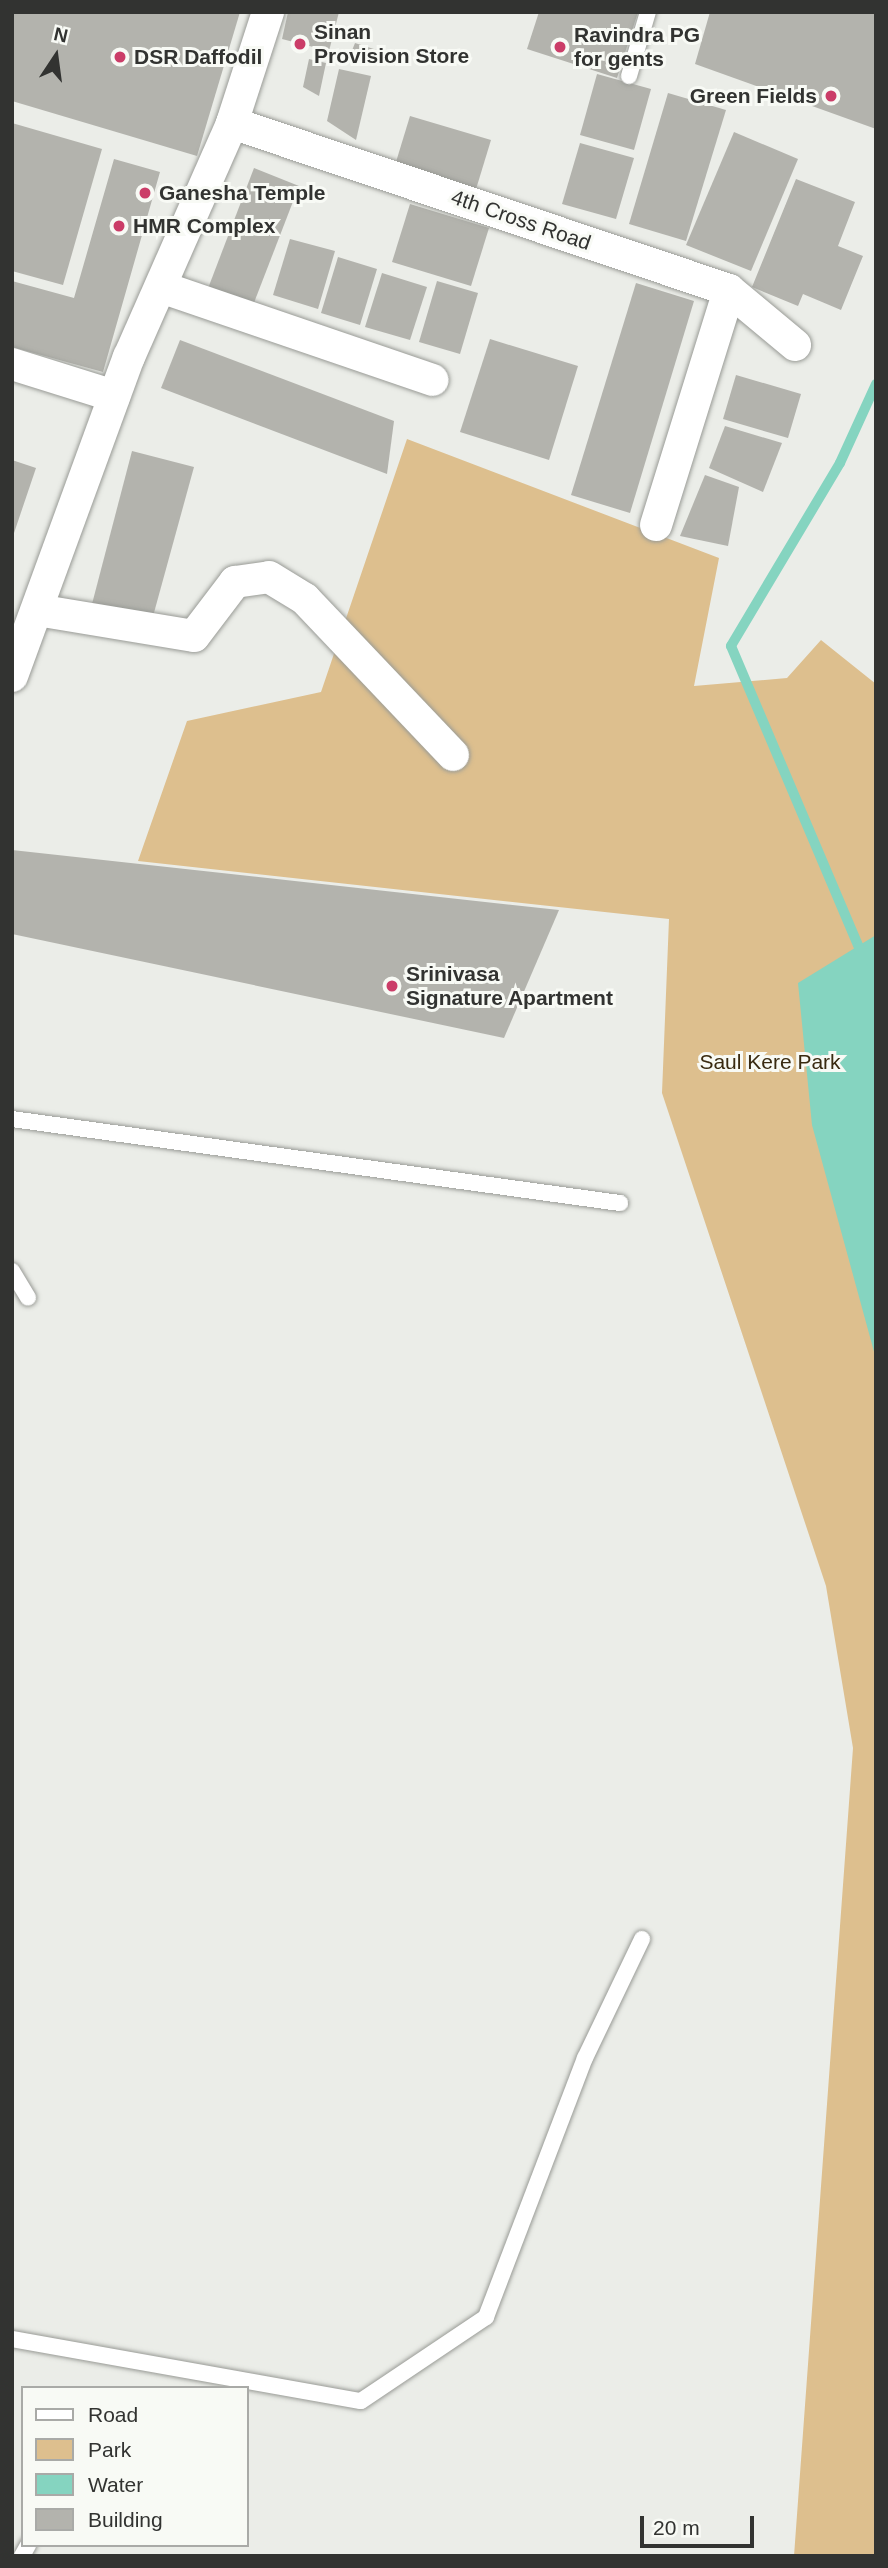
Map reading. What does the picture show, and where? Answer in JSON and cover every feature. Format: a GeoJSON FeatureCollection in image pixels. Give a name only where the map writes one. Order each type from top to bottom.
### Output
{"type":"FeatureCollection","features":[{"type":"Feature","properties":{"kind":"street"},"geometry":{"type":"LineString","coordinates":[[14,666],[37,610],[114,396],[232,123],[268,12]]}},
{"type":"Feature","properties":{"kind":"street","name":"4th Cross Road"},"geometry":{"type":"LineString","coordinates":[[232,123],[729,290],[795,345]]}},
{"type":"Feature","properties":{"kind":"street"},"geometry":{"type":"LineString","coordinates":[[161,287],[433,380]]}},
{"type":"Feature","properties":{"kind":"street"},"geometry":{"type":"LineString","coordinates":[[656,525],[729,290]]}},
{"type":"Feature","properties":{"kind":"street"},"geometry":{"type":"LineString","coordinates":[[12,364],[114,396]]}},
{"type":"Feature","properties":{"kind":"street"},"geometry":{"type":"LineString","coordinates":[[37,610],[194,636],[235,582],[269,577],[305,598],[453,754]]}},
{"type":"Feature","properties":{"kind":"lane"},"geometry":{"type":"LineString","coordinates":[[629,76],[648,12]]}},
{"type":"Feature","properties":{"kind":"lane"},"geometry":{"type":"LineString","coordinates":[[12,1119],[620,1203]]}},
{"type":"Feature","properties":{"kind":"lane"},"geometry":{"type":"LineString","coordinates":[[12,1271],[28,1298]]}},
{"type":"Feature","properties":{"kind":"lane"},"geometry":{"type":"LineString","coordinates":[[12,2339],[361,2401],[486,2317],[585,2058],[642,1939]]}},
{"type":"Feature","properties":{"kind":"green space","name":"Saul Kere Park"},"geometry":{"type":"Polygon","coordinates":[[[407,439],[719,558],[694,686],[787,678],[821,640],[876,684],[876,2556],[794,2556],[853,1748],[826,1586],[662,1093],[669,919],[138,861],[187,721],[321,692],[407,439]]]}},
{"type":"Feature","properties":{"kind":"water"},"geometry":{"type":"Polygon","coordinates":[[[876,935],[876,1359],[812,1125],[798,983],[876,935]]]}},
{"type":"Feature","properties":{"kind":"building","name":"DSR Daffodil"},"geometry":{"type":"Polygon","coordinates":[[[12,12],[240,12],[197,156],[12,101],[12,12]]]}},
{"type":"Feature","properties":{"kind":"building"},"geometry":{"type":"Polygon","coordinates":[[[288,12],[339,12],[329,51],[282,39],[288,12]]]}},
{"type":"Feature","properties":{"kind":"building"},"geometry":{"type":"Polygon","coordinates":[[[539,12],[638,12],[617,78],[527,49],[539,12]]]}},
{"type":"Feature","properties":{"kind":"building","name":"Green Fields"},"geometry":{"type":"Polygon","coordinates":[[[710,12],[876,12],[876,129],[695,64],[710,12]]]}},
{"type":"Feature","properties":{"kind":"building"},"geometry":{"type":"Polygon","coordinates":[[[355,43],[377,50],[372,65],[349,58],[355,43]]]}},
{"type":"Feature","properties":{"kind":"building"},"geometry":{"type":"Polygon","coordinates":[[[309,59],[326,63],[319,96],[303,87],[309,59]]]}},
{"type":"Feature","properties":{"kind":"building"},"geometry":{"type":"Polygon","coordinates":[[[339,69],[371,76],[356,140],[327,121],[339,69]]]}},
{"type":"Feature","properties":{"kind":"building"},"geometry":{"type":"Polygon","coordinates":[[[597,74],[651,89],[634,150],[580,135],[597,74]]]}},
{"type":"Feature","properties":{"kind":"building"},"geometry":{"type":"Polygon","coordinates":[[[668,93],[726,110],[686,241],[629,224],[668,93]]]}},
{"type":"Feature","properties":{"kind":"building"},"geometry":{"type":"Polygon","coordinates":[[[410,116],[491,140],[473,199],[392,175],[410,116]]]}},
{"type":"Feature","properties":{"kind":"building"},"geometry":{"type":"Polygon","coordinates":[[[12,123],[102,149],[63,285],[12,271],[12,123]]]}},
{"type":"Feature","properties":{"kind":"building"},"geometry":{"type":"Polygon","coordinates":[[[734,132],[798,159],[751,271],[686,245],[734,132]]]}},
{"type":"Feature","properties":{"kind":"building"},"geometry":{"type":"Polygon","coordinates":[[[580,143],[634,158],[616,219],[562,204],[580,143]]]}},
{"type":"Feature","properties":{"kind":"building","name":"HMR Complex"},"geometry":{"type":"Polygon","coordinates":[[[114,159],[160,172],[103,372],[12,347],[12,281],[74,298],[114,159]]]}},
{"type":"Feature","properties":{"kind":"building"},"geometry":{"type":"Polygon","coordinates":[[[254,168],[299,186],[252,308],[207,291],[254,168]]]}},
{"type":"Feature","properties":{"kind":"building"},"geometry":{"type":"Polygon","coordinates":[[[796,179],[855,202],[838,246],[863,256],[841,310],[803,294],[798,306],[752,287],[796,179]]]}},
{"type":"Feature","properties":{"kind":"building"},"geometry":{"type":"Polygon","coordinates":[[[410,204],[489,228],[471,286],[392,262],[410,204]]]}},
{"type":"Feature","properties":{"kind":"building"},"geometry":{"type":"Polygon","coordinates":[[[290,239],[335,251],[318,309],[273,295],[290,239]]]}},
{"type":"Feature","properties":{"kind":"building"},"geometry":{"type":"Polygon","coordinates":[[[338,257],[377,269],[360,325],[321,313],[338,257]]]}},
{"type":"Feature","properties":{"kind":"building"},"geometry":{"type":"Polygon","coordinates":[[[382,273],[427,287],[410,340],[365,327],[382,273]]]}},
{"type":"Feature","properties":{"kind":"building"},"geometry":{"type":"Polygon","coordinates":[[[437,281],[478,293],[460,354],[419,342],[437,281]]]}},
{"type":"Feature","properties":{"kind":"building"},"geometry":{"type":"Polygon","coordinates":[[[636,283],[694,301],[630,513],[571,495],[636,283]]]}},
{"type":"Feature","properties":{"kind":"building"},"geometry":{"type":"Polygon","coordinates":[[[490,339],[578,366],[549,460],[460,432],[490,339]]]}},
{"type":"Feature","properties":{"kind":"building"},"geometry":{"type":"Polygon","coordinates":[[[180,340],[394,421],[387,474],[161,388],[180,340]]]}},
{"type":"Feature","properties":{"kind":"building"},"geometry":{"type":"Polygon","coordinates":[[[736,375],[801,394],[788,438],[723,419],[736,375]]]}},
{"type":"Feature","properties":{"kind":"building"},"geometry":{"type":"Polygon","coordinates":[[[725,426],[782,443],[763,492],[709,468],[725,426]]]}},
{"type":"Feature","properties":{"kind":"building"},"geometry":{"type":"Polygon","coordinates":[[[132,451],[194,467],[152,620],[92,604],[132,451]]]}},
{"type":"Feature","properties":{"kind":"building"},"geometry":{"type":"Polygon","coordinates":[[[12,460],[36,468],[13,536],[12,536],[12,460]]]}},
{"type":"Feature","properties":{"kind":"building"},"geometry":{"type":"Polygon","coordinates":[[[705,475],[739,487],[728,546],[680,536],[705,475]]]}},
{"type":"Feature","properties":{"kind":"building","name":"Srinivasa Signature Apartment"},"geometry":{"type":"Polygon","coordinates":[[[12,850],[559,910],[504,1038],[12,934],[12,850]]]}},
{"type":"Feature","properties":{"kind":"waterway"},"geometry":{"type":"LineString","coordinates":[[876,384],[840,463],[731,646],[859,947],[876,968]]}},
{"type":"Feature","properties":{"kind":"place","name":"Sinan Provision Store"},"geometry":{"type":"Point","coordinates":[300,44]}},
{"type":"Feature","properties":{"kind":"place","name":"Ravindra PG for gents"},"geometry":{"type":"Point","coordinates":[560,47]}},
{"type":"Feature","properties":{"kind":"place","name":"DSR Daffodil"},"geometry":{"type":"Point","coordinates":[120,57]}},
{"type":"Feature","properties":{"kind":"place","name":"Green Fields"},"geometry":{"type":"Point","coordinates":[831,96]}},
{"type":"Feature","properties":{"kind":"place","name":"Ganesha Temple"},"geometry":{"type":"Point","coordinates":[145,193]}},
{"type":"Feature","properties":{"kind":"place","name":"HMR Complex"},"geometry":{"type":"Point","coordinates":[119,226]}},
{"type":"Feature","properties":{"kind":"place","name":"Srinivasa Signature Apartment"},"geometry":{"type":"Point","coordinates":[392,986]}}]}
